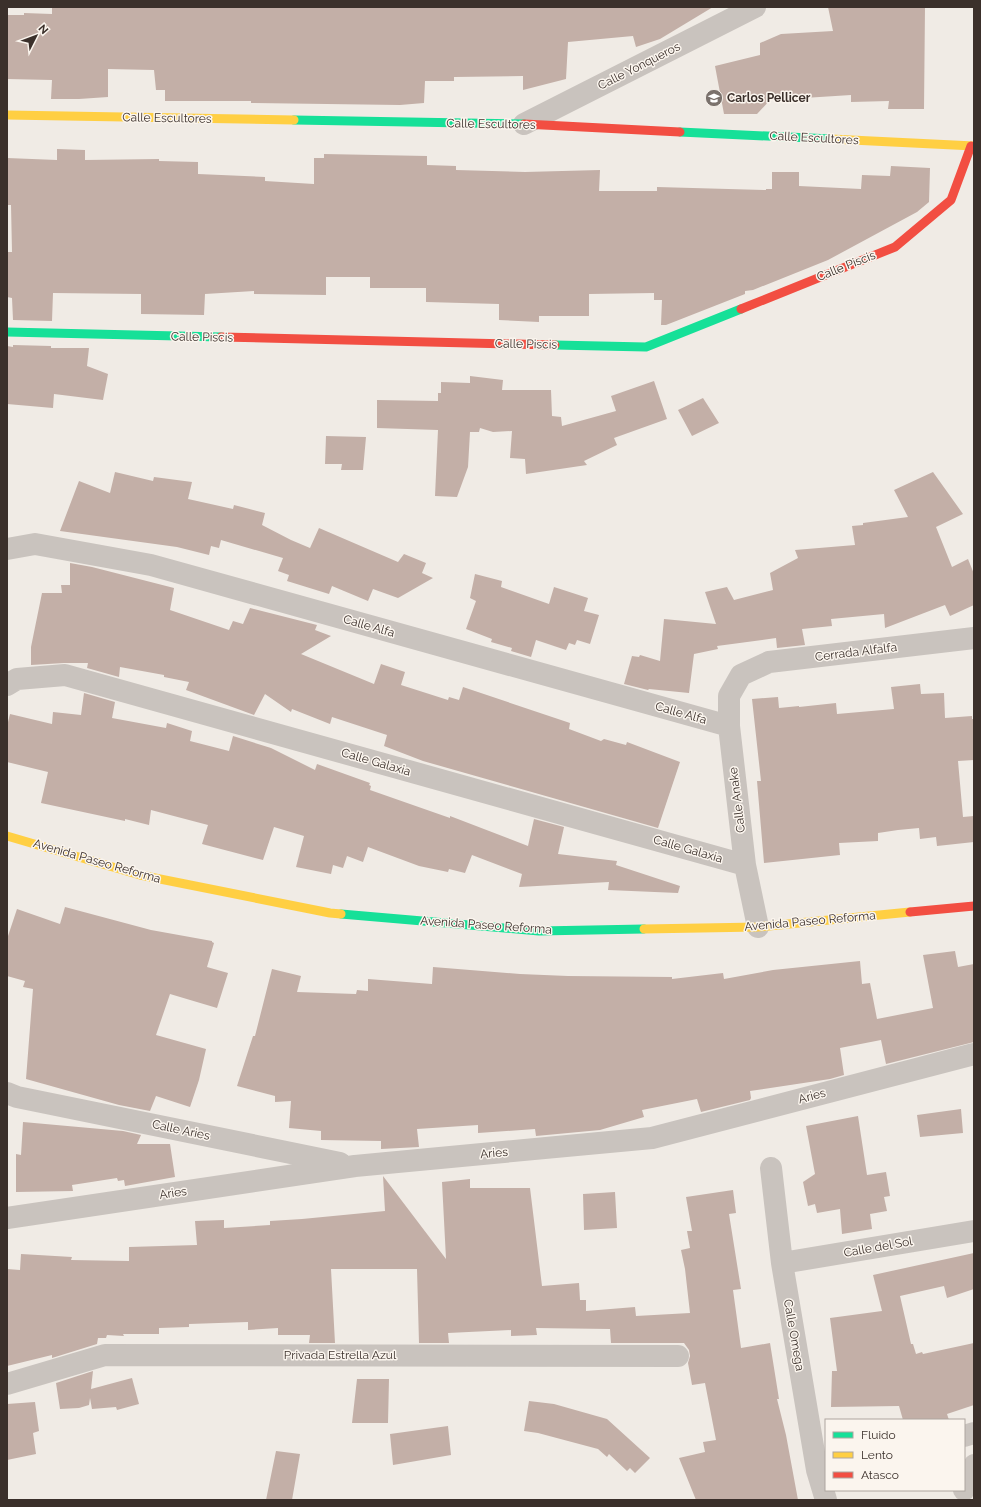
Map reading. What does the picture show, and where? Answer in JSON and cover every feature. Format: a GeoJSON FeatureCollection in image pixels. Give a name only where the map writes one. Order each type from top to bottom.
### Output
{"type":"FeatureCollection","features":[{"type":"Feature","properties":{"kind":"street","name":"Calle Yonqueros"},"geometry":{"type":"LineString","coordinates":[[524,124],[755,7]]}},
{"type":"Feature","properties":{"kind":"street","name":"Calle Escultores"},"geometry":{"type":"LineString","coordinates":[[7,115],[524,124],[972,146]]}},
{"type":"Feature","properties":{"kind":"street","name":"Calle Piscis"},"geometry":{"type":"LineString","coordinates":[[7,332],[646,347],[895,247],[951,200],[972,146]]}},
{"type":"Feature","properties":{"kind":"street","name":"Calle Alfa"},"geometry":{"type":"LineString","coordinates":[[7,549],[35,544],[151,565],[729,726]]}},
{"type":"Feature","properties":{"kind":"street","name":"Cerrada Alfalfa"},"geometry":{"type":"LineString","coordinates":[[741,676],[769,662],[974,638]]}},
{"type":"Feature","properties":{"kind":"street","name":"Calle Galaxia"},"geometry":{"type":"LineString","coordinates":[[7,685],[17,679],[65,674],[745,865]]}},
{"type":"Feature","properties":{"kind":"street","name":"Calle Anake"},"geometry":{"type":"LineString","coordinates":[[741,676],[729,696],[729,726],[745,865],[758,927]]}},
{"type":"Feature","properties":{"kind":"street","name":"Avenida Paseo Reforma"},"geometry":{"type":"LineString","coordinates":[[7,836],[140,875],[330,913],[539,931],[758,927],[974,906]]}},
{"type":"Feature","properties":{"kind":"street","name":"Aries"},"geometry":{"type":"LineString","coordinates":[[7,1218],[355,1166],[652,1138],[974,1054]]}},
{"type":"Feature","properties":{"kind":"street","name":"Calle Aries"},"geometry":{"type":"LineString","coordinates":[[7,1093],[17,1097],[355,1166]]}},
{"type":"Feature","properties":{"kind":"street","name":"Calle Omega"},"geometry":{"type":"LineString","coordinates":[[771,1168],[782,1264],[822,1469],[826,1500]]}},
{"type":"Feature","properties":{"kind":"street","name":"Calle del Sol"},"geometry":{"type":"LineString","coordinates":[[782,1264],[974,1231]]}},
{"type":"Feature","properties":{"kind":"street","name":"Privada Estrella Azul"},"geometry":{"type":"LineString","coordinates":[[7,1384],[105,1355],[678,1356]]}},
{"type":"Feature","properties":{"kind":"street"},"geometry":{"type":"LineString","coordinates":[[965,1488],[974,1465]]}},
{"type":"Feature","properties":{"kind":"building"},"geometry":{"type":"Polygon","coordinates":[[[52,7],[713,7],[660,39],[636,47],[633,36],[568,42],[566,79],[523,90],[523,76],[454,77],[454,81],[425,81],[424,103],[400,105],[251,103],[251,101],[165,101],[165,90],[156,90],[154,70],[108,69],[108,97],[51,99],[52,80],[7,79],[7,29],[8,15],[24,15],[24,13],[52,14],[52,7]]]}},
{"type":"Feature","properties":{"kind":"building"},"geometry":{"type":"Polygon","coordinates":[[[828,7],[925,7],[924,109],[888,109],[889,101],[851,102],[851,95],[804,99],[771,99],[757,114],[724,114],[715,66],[760,55],[760,43],[781,34],[833,31],[828,7]]]}},
{"type":"Feature","properties":{"kind":"building"},"geometry":{"type":"Polygon","coordinates":[[[57,149],[85,150],[85,160],[159,159],[159,161],[198,162],[198,174],[265,177],[265,181],[314,184],[314,158],[324,158],[324,154],[427,156],[427,165],[456,166],[456,170],[525,172],[600,170],[599,191],[657,191],[657,187],[766,190],[772,189],[772,172],[799,172],[799,186],[861,189],[862,175],[890,176],[891,166],[930,168],[929,202],[917,212],[828,260],[753,290],[745,291],[745,294],[666,325],[661,325],[662,300],[654,300],[654,293],[589,294],[589,316],[539,316],[539,322],[499,320],[499,304],[426,302],[426,288],[370,288],[370,277],[326,277],[326,295],[254,294],[254,291],[205,294],[204,315],[141,314],[141,294],[53,293],[52,321],[13,320],[12,298],[7,297],[7,252],[12,252],[11,205],[7,205],[7,158],[57,160],[57,149]]]}},
{"type":"Feature","properties":{"kind":"building"},"geometry":{"type":"Polygon","coordinates":[[[13,345],[51,346],[51,348],[89,348],[87,366],[108,374],[103,400],[54,394],[53,408],[7,404],[7,346],[13,347],[13,345]]]}},
{"type":"Feature","properties":{"kind":"building"},"geometry":{"type":"Polygon","coordinates":[[[470,376],[503,380],[502,390],[551,390],[552,416],[561,417],[562,426],[616,411],[611,396],[654,381],[667,419],[614,438],[617,445],[584,461],[587,465],[526,474],[525,459],[510,458],[512,431],[493,432],[480,428],[479,432],[470,432],[468,467],[457,497],[435,496],[438,430],[377,428],[377,400],[438,401],[438,393],[441,393],[441,382],[470,383],[470,376]]]}},
{"type":"Feature","properties":{"kind":"building"},"geometry":{"type":"Polygon","coordinates":[[[703,398],[719,423],[692,436],[678,410],[703,398]]]}},
{"type":"Feature","properties":{"kind":"building"},"geometry":{"type":"Polygon","coordinates":[[[326,436],[366,437],[363,470],[341,470],[342,464],[325,464],[326,436]]]}},
{"type":"Feature","properties":{"kind":"building"},"geometry":{"type":"Polygon","coordinates":[[[115,472],[153,481],[154,477],[192,482],[188,499],[233,509],[234,505],[265,513],[262,525],[310,548],[319,528],[398,562],[404,554],[426,563],[422,573],[433,578],[398,598],[373,589],[368,601],[332,586],[329,594],[287,581],[289,575],[278,571],[283,558],[221,540],[219,548],[211,546],[209,555],[177,547],[60,531],[79,481],[110,493],[115,472]]]}},
{"type":"Feature","properties":{"kind":"building"},"geometry":{"type":"Polygon","coordinates":[[[933,472],[963,514],[936,527],[952,567],[968,559],[974,574],[974,605],[950,616],[945,605],[885,628],[884,614],[831,619],[832,626],[802,629],[805,645],[777,648],[776,638],[717,646],[718,649],[694,654],[689,693],[648,690],[624,684],[632,656],[639,657],[640,655],[660,661],[664,619],[716,624],[705,592],[727,587],[734,600],[773,590],[770,573],[798,558],[795,550],[855,545],[852,526],[863,525],[863,523],[908,517],[894,490],[933,472]]]}},
{"type":"Feature","properties":{"kind":"building"},"geometry":{"type":"Polygon","coordinates":[[[70,563],[92,567],[174,588],[170,610],[229,630],[233,621],[243,624],[250,608],[317,625],[315,630],[331,636],[301,654],[374,684],[381,664],[405,672],[401,685],[448,700],[449,697],[459,700],[463,687],[570,723],[569,729],[601,741],[604,739],[626,745],[627,742],[680,762],[658,828],[423,761],[384,746],[387,735],[332,717],[330,724],[292,709],[291,712],[265,694],[254,715],[186,690],[189,682],[164,677],[164,675],[120,667],[119,677],[87,668],[88,663],[31,665],[31,647],[42,593],[62,593],[61,585],[70,585],[70,563]]]}},
{"type":"Feature","properties":{"kind":"building"},"geometry":{"type":"Polygon","coordinates":[[[475,574],[502,581],[501,587],[549,604],[554,587],[588,598],[584,611],[599,615],[590,644],[577,640],[575,645],[569,643],[566,650],[536,640],[531,657],[511,651],[512,648],[491,642],[492,639],[466,629],[476,601],[470,598],[475,574]]]}},
{"type":"Feature","properties":{"kind":"building"},"geometry":{"type":"Polygon","coordinates":[[[920,684],[921,694],[944,693],[945,718],[972,716],[972,719],[974,719],[974,760],[958,761],[963,817],[974,816],[974,842],[937,846],[936,837],[920,839],[919,828],[898,830],[878,833],[878,841],[839,843],[840,855],[764,863],[757,781],[761,781],[752,699],[778,697],[779,708],[836,703],[837,714],[894,709],[891,687],[920,684]]]}},
{"type":"Feature","properties":{"kind":"building"},"geometry":{"type":"Polygon","coordinates":[[[84,693],[115,702],[112,718],[166,728],[167,723],[192,731],[190,741],[229,751],[233,736],[271,748],[315,770],[317,764],[370,783],[370,790],[450,818],[450,816],[528,846],[534,819],[564,827],[558,854],[617,861],[616,865],[680,886],[678,893],[608,890],[609,882],[519,887],[522,874],[472,855],[465,873],[449,869],[448,872],[419,866],[368,847],[363,862],[347,856],[343,868],[333,865],[331,874],[296,867],[304,836],[274,827],[263,860],[202,844],[208,825],[151,810],[149,825],[41,803],[48,772],[7,762],[7,726],[10,714],[52,724],[53,712],[81,715],[84,693]]]}},
{"type":"Feature","properties":{"kind":"building"},"geometry":{"type":"Polygon","coordinates":[[[65,907],[151,930],[212,941],[214,943],[207,967],[228,973],[217,1008],[170,994],[156,1035],[206,1049],[199,1080],[190,1107],[156,1096],[150,1111],[119,1105],[26,1079],[33,989],[23,987],[25,981],[7,976],[7,939],[17,909],[60,924],[65,907]]]}},
{"type":"Feature","properties":{"kind":"building"},"geometry":{"type":"Polygon","coordinates":[[[955,951],[958,967],[974,964],[974,1042],[886,1064],[881,1040],[840,1048],[844,1075],[830,1079],[750,1091],[750,1100],[701,1112],[697,1099],[642,1110],[644,1117],[600,1130],[536,1136],[535,1129],[478,1133],[478,1125],[417,1129],[419,1147],[381,1149],[381,1141],[321,1140],[321,1131],[289,1128],[291,1101],[275,1102],[275,1096],[237,1086],[253,1036],[255,1036],[272,969],[301,976],[297,992],[356,994],[357,990],[368,991],[368,979],[432,984],[433,967],[520,974],[672,977],[672,979],[723,973],[724,979],[773,970],[860,961],[862,984],[870,983],[877,1019],[933,1008],[923,955],[955,951]]]}},
{"type":"Feature","properties":{"kind":"building"},"geometry":{"type":"Polygon","coordinates":[[[961,1109],[963,1133],[920,1137],[917,1115],[961,1109]]]}},
{"type":"Feature","properties":{"kind":"building"},"geometry":{"type":"Polygon","coordinates":[[[858,1116],[867,1175],[886,1172],[890,1196],[884,1197],[887,1211],[870,1214],[872,1229],[842,1234],[840,1209],[817,1213],[815,1204],[808,1206],[803,1182],[815,1174],[806,1126],[858,1116]]]}},
{"type":"Feature","properties":{"kind":"building"},"geometry":{"type":"Polygon","coordinates":[[[23,1122],[123,1131],[141,1135],[137,1144],[170,1144],[175,1177],[125,1186],[124,1180],[118,1181],[117,1178],[72,1185],[73,1191],[16,1192],[16,1154],[21,1155],[23,1122]]]}},
{"type":"Feature","properties":{"kind":"building"},"geometry":{"type":"Polygon","coordinates":[[[383,1176],[446,1259],[442,1182],[470,1179],[470,1188],[530,1188],[542,1286],[579,1283],[580,1300],[586,1300],[586,1311],[635,1307],[636,1316],[690,1313],[685,1269],[681,1250],[690,1248],[687,1231],[692,1231],[686,1197],[733,1190],[736,1213],[729,1214],[741,1289],[733,1290],[741,1348],[770,1343],[779,1399],[777,1399],[786,1435],[798,1500],[696,1500],[679,1458],[705,1452],[703,1442],[716,1440],[705,1383],[692,1385],[688,1363],[690,1356],[689,1350],[684,1343],[611,1343],[610,1329],[536,1328],[537,1335],[511,1336],[511,1330],[448,1333],[449,1343],[419,1343],[417,1269],[331,1269],[335,1343],[309,1343],[310,1335],[278,1335],[278,1328],[248,1330],[248,1322],[189,1324],[189,1327],[159,1328],[159,1334],[123,1334],[124,1336],[107,1335],[106,1338],[98,1338],[97,1344],[52,1358],[52,1355],[7,1366],[7,1269],[20,1270],[21,1254],[72,1257],[71,1260],[129,1261],[129,1247],[197,1245],[195,1221],[224,1220],[224,1228],[270,1225],[270,1221],[385,1211],[383,1176]]]}},
{"type":"Feature","properties":{"kind":"building"},"geometry":{"type":"Polygon","coordinates":[[[615,1192],[617,1228],[584,1230],[583,1194],[615,1192]]]}},
{"type":"Feature","properties":{"kind":"building"},"geometry":{"type":"Polygon","coordinates":[[[974,1253],[974,1289],[947,1298],[944,1286],[900,1296],[911,1344],[913,1344],[916,1354],[922,1352],[923,1354],[974,1343],[974,1405],[947,1414],[949,1419],[903,1419],[899,1406],[831,1407],[832,1371],[837,1371],[830,1318],[882,1311],[873,1275],[974,1253]]]}},
{"type":"Feature","properties":{"kind":"building"},"geometry":{"type":"Polygon","coordinates":[[[93,1371],[91,1389],[132,1378],[139,1404],[117,1410],[116,1407],[92,1409],[90,1398],[89,1405],[79,1408],[60,1409],[56,1383],[93,1371]]]}},
{"type":"Feature","properties":{"kind":"building"},"geometry":{"type":"Polygon","coordinates":[[[357,1379],[389,1379],[388,1423],[352,1423],[357,1379]]]}},
{"type":"Feature","properties":{"kind":"building"},"geometry":{"type":"Polygon","coordinates":[[[529,1401],[554,1404],[607,1419],[650,1458],[635,1473],[630,1468],[627,1471],[609,1454],[607,1457],[598,1449],[538,1433],[524,1431],[529,1401]]]}},
{"type":"Feature","properties":{"kind":"building"},"geometry":{"type":"Polygon","coordinates":[[[35,1402],[39,1431],[33,1433],[36,1454],[7,1460],[7,1404],[35,1402]]]}},
{"type":"Feature","properties":{"kind":"building"},"geometry":{"type":"Polygon","coordinates":[[[448,1426],[451,1455],[393,1465],[390,1434],[448,1426]]]}},
{"type":"Feature","properties":{"kind":"building"},"geometry":{"type":"Polygon","coordinates":[[[276,1451],[300,1454],[292,1500],[266,1500],[276,1451]]]}},
{"type":"Feature","properties":{"kind":"traffic: fast"},"geometry":{"type":"LineString","coordinates":[[294,120],[524,124]]}},
{"type":"Feature","properties":{"kind":"traffic: fast"},"geometry":{"type":"LineString","coordinates":[[680,132],[831,139]]}},
{"type":"Feature","properties":{"kind":"traffic: fast"},"geometry":{"type":"LineString","coordinates":[[555,345],[646,347],[741,309]]}},
{"type":"Feature","properties":{"kind":"traffic: fast"},"geometry":{"type":"LineString","coordinates":[[7,332],[221,337]]}},
{"type":"Feature","properties":{"kind":"traffic: fast"},"geometry":{"type":"LineString","coordinates":[[341,914],[539,931],[644,929]]}},
{"type":"Feature","properties":{"kind":"traffic: slow"},"geometry":{"type":"LineString","coordinates":[[7,115],[294,120]]}},
{"type":"Feature","properties":{"kind":"traffic: slow"},"geometry":{"type":"LineString","coordinates":[[831,139],[974,146]]}},
{"type":"Feature","properties":{"kind":"traffic: slow"},"geometry":{"type":"LineString","coordinates":[[7,836],[140,875],[341,914]]}},
{"type":"Feature","properties":{"kind":"traffic: slow"},"geometry":{"type":"LineString","coordinates":[[644,929],[758,927],[910,912]]}},
{"type":"Feature","properties":{"kind":"traffic: jam"},"geometry":{"type":"LineString","coordinates":[[524,124],[680,132]]}},
{"type":"Feature","properties":{"kind":"traffic: jam"},"geometry":{"type":"LineString","coordinates":[[741,309],[895,247],[951,200],[971,146]]}},
{"type":"Feature","properties":{"kind":"traffic: jam"},"geometry":{"type":"LineString","coordinates":[[221,337],[555,345]]}},
{"type":"Feature","properties":{"kind":"traffic: jam"},"geometry":{"type":"LineString","coordinates":[[910,912],[974,906]]}},
{"type":"Feature","properties":{"kind":"place","name":"Carlos Pellicer"},"geometry":{"type":"Point","coordinates":[714,98]}}]}
